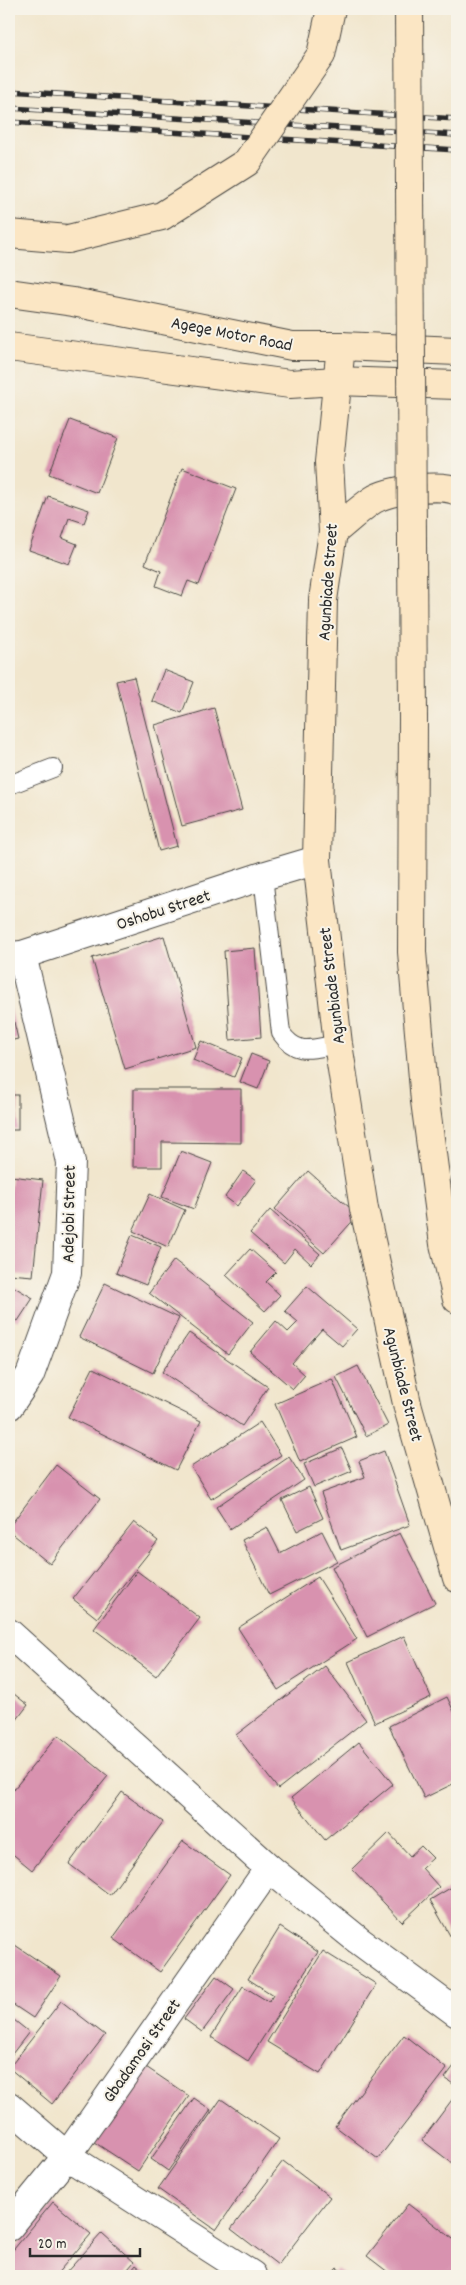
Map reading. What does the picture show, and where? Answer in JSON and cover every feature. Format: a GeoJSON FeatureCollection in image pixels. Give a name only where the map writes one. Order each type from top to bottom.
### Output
{"type":"FeatureCollection","features":[{"type":"Feature","properties":{"kind":"main road"},"geometry":{"type":"LineString","coordinates":[[9,234],[68,239],[162,216],[247,162],[321,55],[331,9]]}},
{"type":"Feature","properties":{"kind":"main road"},"geometry":{"type":"LineString","coordinates":[[410,9],[412,952],[425,1101],[444,1244],[457,1299]]}},
{"type":"Feature","properties":{"kind":"main road","name":"Agege Motor Road"},"geometry":{"type":"LineString","coordinates":[[9,293],[73,302],[292,346],[457,351]]}},
{"type":"Feature","properties":{"kind":"main road","name":"Agunbiade Street"},"geometry":{"type":"LineString","coordinates":[[341,346],[329,462],[333,532],[323,600],[317,860],[338,1044],[364,1209],[408,1408],[457,1578]]}},
{"type":"Feature","properties":{"kind":"main road"},"geometry":{"type":"LineString","coordinates":[[9,347],[290,384],[336,381],[457,385]]}},
{"type":"Feature","properties":{"kind":"main road"},"geometry":{"type":"LineString","coordinates":[[333,532],[374,499],[416,488],[451,488],[457,491]]}},
{"type":"Feature","properties":{"kind":"street","name":"Oshobu Street"},"geometry":{"type":"LineString","coordinates":[[15,956],[317,860]]}},
{"type":"Feature","properties":{"kind":"street","name":"Adejobi Street"},"geometry":{"type":"LineString","coordinates":[[9,1406],[30,1375],[67,1273],[71,1162],[15,956]]}},
{"type":"Feature","properties":{"kind":"street"},"geometry":{"type":"LineString","coordinates":[[9,1633],[269,1868],[358,1940],[457,2013]]}},
{"type":"Feature","properties":{"kind":"street","name":"Gbadamosi Street"},"geometry":{"type":"LineString","coordinates":[[9,2227],[67,2156],[269,1868]]}},
{"type":"Feature","properties":{"kind":"street"},"geometry":{"type":"LineString","coordinates":[[9,2106],[67,2156],[252,2275]]}},
{"type":"Feature","properties":{"kind":"lane"},"geometry":{"type":"LineString","coordinates":[[9,785],[53,768]]}},
{"type":"Feature","properties":{"kind":"lane"},"geometry":{"type":"LineString","coordinates":[[263,876],[281,1033],[289,1045],[301,1050],[338,1044]]}},
{"type":"Feature","properties":{"kind":"building"},"geometry":{"type":"Polygon","coordinates":[[[70,420],[118,438],[97,493],[49,474],[70,420]]]}},
{"type":"Feature","properties":{"kind":"building"},"geometry":{"type":"Polygon","coordinates":[[[182,468],[236,489],[199,585],[188,581],[182,596],[156,586],[161,571],[145,564],[182,468]]]}},
{"type":"Feature","properties":{"kind":"building"},"geometry":{"type":"Polygon","coordinates":[[[48,496],[89,510],[84,523],[69,518],[62,538],[77,544],[69,564],[29,550],[48,496]]]}},
{"type":"Feature","properties":{"kind":"building"},"geometry":{"type":"Polygon","coordinates":[[[164,670],[194,682],[182,713],[152,701],[164,670]]]}},
{"type":"Feature","properties":{"kind":"building"},"geometry":{"type":"Polygon","coordinates":[[[134,677],[177,846],[159,851],[116,681],[134,677]]]}},
{"type":"Feature","properties":{"kind":"building"},"geometry":{"type":"Polygon","coordinates":[[[214,708],[242,810],[182,826],[155,725],[214,708]]]}},
{"type":"Feature","properties":{"kind":"building"},"geometry":{"type":"Polygon","coordinates":[[[164,936],[196,1047],[125,1069],[92,958],[164,936]]]}},
{"type":"Feature","properties":{"kind":"building"},"geometry":{"type":"Polygon","coordinates":[[[255,948],[261,1037],[230,1040],[224,951],[255,948]]]}},
{"type":"Feature","properties":{"kind":"building"},"geometry":{"type":"Polygon","coordinates":[[[9,1001],[18,1039],[9,1041],[9,1001]]]}},
{"type":"Feature","properties":{"kind":"building"},"geometry":{"type":"Polygon","coordinates":[[[201,1041],[242,1058],[234,1077],[193,1060],[201,1041]]]}},
{"type":"Feature","properties":{"kind":"building"},"geometry":{"type":"Polygon","coordinates":[[[251,1054],[269,1061],[258,1089],[240,1082],[251,1054]]]}},
{"type":"Feature","properties":{"kind":"building"},"geometry":{"type":"Polygon","coordinates":[[[134,1089],[241,1089],[241,1143],[162,1142],[162,1167],[133,1167],[134,1089]]]}},
{"type":"Feature","properties":{"kind":"building"},"geometry":{"type":"Polygon","coordinates":[[[9,1095],[18,1095],[18,1130],[9,1130],[9,1095]]]}},
{"type":"Feature","properties":{"kind":"building"},"geometry":{"type":"Polygon","coordinates":[[[181,1151],[212,1163],[194,1209],[162,1197],[181,1151]]]}},
{"type":"Feature","properties":{"kind":"building"},"geometry":{"type":"Polygon","coordinates":[[[243,1171],[256,1180],[237,1206],[225,1197],[243,1171]]]}},
{"type":"Feature","properties":{"kind":"building"},"geometry":{"type":"Polygon","coordinates":[[[308,1171],[358,1215],[324,1253],[275,1209],[308,1171]]]}},
{"type":"Feature","properties":{"kind":"building"},"geometry":{"type":"Polygon","coordinates":[[[11,1176],[43,1180],[33,1276],[9,1274],[9,1200],[11,1176]]]}},
{"type":"Feature","properties":{"kind":"building"},"geometry":{"type":"Polygon","coordinates":[[[150,1194],[185,1210],[168,1247],[133,1231],[150,1194]]]}},
{"type":"Feature","properties":{"kind":"building"},"geometry":{"type":"Polygon","coordinates":[[[270,1210],[320,1254],[311,1264],[295,1249],[284,1263],[250,1233],[270,1210]]]}},
{"type":"Feature","properties":{"kind":"building"},"geometry":{"type":"Polygon","coordinates":[[[132,1235],[161,1247],[146,1285],[116,1273],[132,1235]]]}},
{"type":"Feature","properties":{"kind":"building"},"geometry":{"type":"Polygon","coordinates":[[[250,1249],[276,1272],[266,1282],[280,1295],[265,1311],[226,1275],[250,1249]]]}},
{"type":"Feature","properties":{"kind":"building"},"geometry":{"type":"Polygon","coordinates":[[[174,1260],[253,1322],[228,1354],[149,1293],[174,1260]]]}},
{"type":"Feature","properties":{"kind":"building"},"geometry":{"type":"Polygon","coordinates":[[[105,1283],[179,1318],[153,1373],[79,1337],[105,1283]]]}},
{"type":"Feature","properties":{"kind":"building"},"geometry":{"type":"Polygon","coordinates":[[[9,1284],[33,1298],[18,1321],[9,1316],[9,1284]]]}},
{"type":"Feature","properties":{"kind":"building"},"geometry":{"type":"Polygon","coordinates":[[[307,1286],[357,1329],[342,1346],[322,1329],[292,1363],[305,1375],[293,1389],[250,1352],[276,1321],[288,1332],[298,1322],[285,1311],[307,1286]]]}},
{"type":"Feature","properties":{"kind":"building"},"geometry":{"type":"Polygon","coordinates":[[[189,1333],[268,1387],[242,1426],[162,1372],[189,1333]]]}},
{"type":"Feature","properties":{"kind":"building"},"geometry":{"type":"Polygon","coordinates":[[[358,1366],[388,1425],[366,1436],[336,1377],[358,1366]]]}},
{"type":"Feature","properties":{"kind":"building"},"geometry":{"type":"Polygon","coordinates":[[[93,1368],[201,1421],[176,1470],[68,1417],[93,1368]]]}},
{"type":"Feature","properties":{"kind":"building"},"geometry":{"type":"Polygon","coordinates":[[[332,1379],[357,1437],[300,1462],[275,1404],[332,1379]]]}},
{"type":"Feature","properties":{"kind":"building"},"geometry":{"type":"Polygon","coordinates":[[[260,1422],[281,1455],[211,1499],[191,1467],[260,1422]]]}},
{"type":"Feature","properties":{"kind":"building"},"geometry":{"type":"Polygon","coordinates":[[[342,1448],[352,1471],[314,1487],[304,1464],[342,1448]]]}},
{"type":"Feature","properties":{"kind":"building"},"geometry":{"type":"Polygon","coordinates":[[[384,1451],[410,1525],[341,1550],[321,1493],[365,1477],[359,1461],[384,1451]]]}},
{"type":"Feature","properties":{"kind":"building"},"geometry":{"type":"Polygon","coordinates":[[[289,1457],[304,1480],[230,1529],[216,1507],[289,1457]]]}},
{"type":"Feature","properties":{"kind":"building"},"geometry":{"type":"Polygon","coordinates":[[[56,1465],[100,1499],[50,1564],[9,1531],[9,1527],[56,1465]]]}},
{"type":"Feature","properties":{"kind":"building"},"geometry":{"type":"Polygon","coordinates":[[[309,1487],[323,1518],[297,1531],[282,1500],[309,1487]]]}},
{"type":"Feature","properties":{"kind":"building"},"geometry":{"type":"Polygon","coordinates":[[[134,1522],[158,1541],[97,1618],[73,1599],[134,1522]]]}},
{"type":"Feature","properties":{"kind":"building"},"geometry":{"type":"Polygon","coordinates":[[[267,1527],[280,1553],[322,1531],[337,1561],[269,1595],[242,1540],[267,1527]]]}},
{"type":"Feature","properties":{"kind":"building"},"geometry":{"type":"Polygon","coordinates":[[[400,1533],[435,1603],[367,1637],[332,1567],[400,1533]]]}},
{"type":"Feature","properties":{"kind":"building"},"geometry":{"type":"Polygon","coordinates":[[[137,1571],[200,1618],[156,1676],[94,1629],[137,1571]]]}},
{"type":"Feature","properties":{"kind":"building"},"geometry":{"type":"Polygon","coordinates":[[[318,1577],[357,1639],[278,1690],[238,1628],[318,1577]]]}},
{"type":"Feature","properties":{"kind":"building"},"geometry":{"type":"Polygon","coordinates":[[[404,1636],[431,1697],[375,1723],[348,1662],[404,1636]]]}},
{"type":"Feature","properties":{"kind":"building"},"geometry":{"type":"Polygon","coordinates":[[[325,1666],[366,1720],[278,1789],[236,1735],[325,1666]]]}},
{"type":"Feature","properties":{"kind":"building"},"geometry":{"type":"Polygon","coordinates":[[[9,1690],[28,1705],[9,1730],[9,1690]]]}},
{"type":"Feature","properties":{"kind":"building"},"geometry":{"type":"Polygon","coordinates":[[[447,1697],[457,1718],[457,1782],[424,1798],[389,1726],[447,1697]]]}},
{"type":"Feature","properties":{"kind":"building"},"geometry":{"type":"Polygon","coordinates":[[[58,1735],[108,1776],[32,1870],[9,1851],[9,1795],[58,1735]]]}},
{"type":"Feature","properties":{"kind":"building"},"geometry":{"type":"Polygon","coordinates":[[[359,1742],[393,1784],[325,1840],[291,1798],[359,1742]]]}},
{"type":"Feature","properties":{"kind":"building"},"geometry":{"type":"Polygon","coordinates":[[[122,1792],[163,1822],[110,1895],[69,1864],[122,1792]]]}},
{"type":"Feature","properties":{"kind":"building"},"geometry":{"type":"Polygon","coordinates":[[[389,1833],[410,1856],[421,1846],[433,1858],[422,1868],[439,1887],[402,1922],[352,1869],[389,1833]]]}},
{"type":"Feature","properties":{"kind":"building"},"geometry":{"type":"Polygon","coordinates":[[[183,1841],[230,1875],[160,1972],[113,1938],[183,1841]]]}},
{"type":"Feature","properties":{"kind":"building"},"geometry":{"type":"Polygon","coordinates":[[[457,1884],[457,1948],[430,1900],[457,1884]]]}},
{"type":"Feature","properties":{"kind":"building"},"geometry":{"type":"Polygon","coordinates":[[[280,1927],[318,1952],[248,2061],[211,2037],[243,1986],[269,2002],[273,1995],[248,1979],[280,1927]]]}},
{"type":"Feature","properties":{"kind":"building"},"geometry":{"type":"Polygon","coordinates":[[[9,1941],[61,1976],[33,2018],[9,2002],[9,1941]]]}},
{"type":"Feature","properties":{"kind":"building"},"geometry":{"type":"Polygon","coordinates":[[[323,1951],[376,1984],[320,2074],[267,2042],[323,1951]]]}},
{"type":"Feature","properties":{"kind":"building"},"geometry":{"type":"Polygon","coordinates":[[[216,1976],[234,1989],[202,2032],[184,2019],[216,1976]]]}},
{"type":"Feature","properties":{"kind":"building"},"geometry":{"type":"Polygon","coordinates":[[[61,2001],[105,2035],[52,2104],[9,2068],[61,2001]]]}},
{"type":"Feature","properties":{"kind":"building"},"geometry":{"type":"Polygon","coordinates":[[[9,2016],[29,2032],[9,2058],[9,2016]]]}},
{"type":"Feature","properties":{"kind":"building"},"geometry":{"type":"Polygon","coordinates":[[[404,2035],[447,2069],[378,2159],[335,2126],[404,2035]]]}},
{"type":"Feature","properties":{"kind":"building"},"geometry":{"type":"Polygon","coordinates":[[[457,2062],[457,2087],[445,2078],[457,2062]]]}},
{"type":"Feature","properties":{"kind":"building"},"geometry":{"type":"Polygon","coordinates":[[[143,2065],[189,2096],[138,2171],[91,2140],[143,2065]]]}},
{"type":"Feature","properties":{"kind":"building"},"geometry":{"type":"Polygon","coordinates":[[[457,2093],[457,2167],[422,2140],[457,2093]]]}},
{"type":"Feature","properties":{"kind":"building"},"geometry":{"type":"Polygon","coordinates":[[[194,2098],[211,2110],[168,2171],[151,2159],[194,2098]]]}},
{"type":"Feature","properties":{"kind":"building"},"geometry":{"type":"Polygon","coordinates":[[[221,2099],[279,2139],[216,2230],[158,2189],[221,2099]]]}},
{"type":"Feature","properties":{"kind":"building"},"geometry":{"type":"Polygon","coordinates":[[[283,2161],[330,2197],[278,2265],[231,2229],[283,2161]]]}},
{"type":"Feature","properties":{"kind":"building"},"geometry":{"type":"Polygon","coordinates":[[[53,2202],[91,2234],[55,2276],[9,2276],[9,2255],[53,2202]]]}},
{"type":"Feature","properties":{"kind":"building"},"geometry":{"type":"Polygon","coordinates":[[[408,2204],[457,2242],[457,2276],[393,2276],[367,2256],[408,2204]]]}},
{"type":"Feature","properties":{"kind":"building"},"geometry":{"type":"Polygon","coordinates":[[[102,2233],[134,2262],[122,2276],[63,2276],[102,2233]]]}},
{"type":"Feature","properties":{"kind":"building"},"geometry":{"type":"Polygon","coordinates":[[[136,2265],[150,2276],[127,2276],[136,2265]]]}},
{"type":"Feature","properties":{"kind":"building"},"geometry":{"type":"Polygon","coordinates":[[[337,2268],[348,2276],[330,2276],[337,2268]]]}},
{"type":"Feature","properties":{"kind":"railway"},"geometry":{"type":"LineString","coordinates":[[9,91],[457,119]]}},
{"type":"Feature","properties":{"kind":"railway"},"geometry":{"type":"LineString","coordinates":[[9,108],[457,135]]}},
{"type":"Feature","properties":{"kind":"railway"},"geometry":{"type":"LineString","coordinates":[[9,122],[457,150]]}}]}
